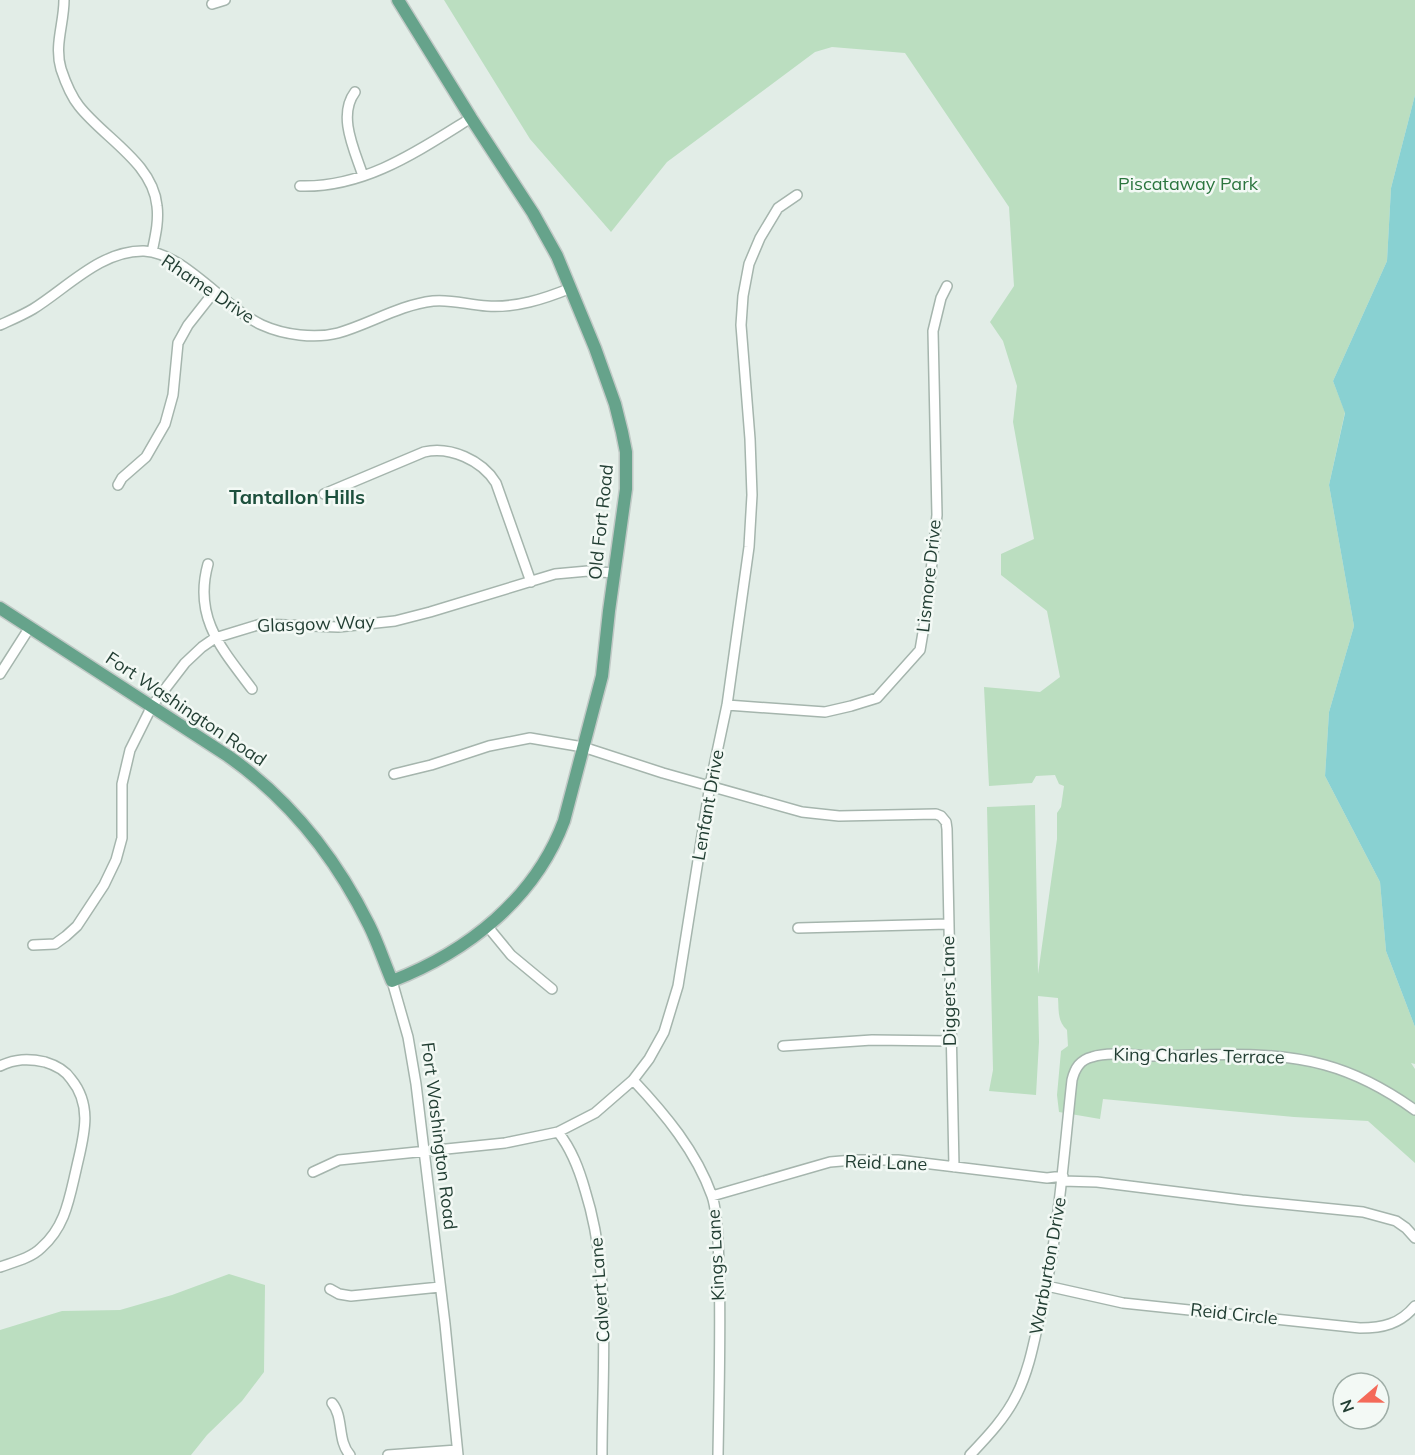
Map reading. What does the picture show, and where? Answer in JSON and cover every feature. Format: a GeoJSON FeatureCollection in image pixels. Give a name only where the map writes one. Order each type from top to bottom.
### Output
{"type":"FeatureCollection","features":[{"type":"Feature","properties":{"kind":"main road","name":"Old Fort Road"},"geometry":{"type":"LineString","coordinates":[[392,981],[431,964],[488,927],[537,874],[556,842],[564,821],[602,676],[626,489],[626,453],[615,404],[557,256],[534,213],[471,118],[398,0]]}},
{"type":"Feature","properties":{"kind":"main road","name":"Fort Washington Road"},"geometry":{"type":"LineString","coordinates":[[0,608],[245,768],[270,789],[300,820],[335,866],[370,927],[392,981]]}},
{"type":"Feature","properties":{"kind":"street"},"geometry":{"type":"LineString","coordinates":[[64,0],[58,57],[65,80],[79,107],[150,180],[158,213],[152,252]]}},
{"type":"Feature","properties":{"kind":"street"},"geometry":{"type":"LineString","coordinates":[[213,4],[225,0]]}},
{"type":"Feature","properties":{"kind":"street"},"geometry":{"type":"LineString","coordinates":[[355,92],[347,108],[347,123],[363,176]]}},
{"type":"Feature","properties":{"kind":"street"},"geometry":{"type":"LineString","coordinates":[[300,186],[338,183],[363,176],[398,162],[471,118]]}},
{"type":"Feature","properties":{"kind":"street","name":"Lenfant Drive"},"geometry":{"type":"LineString","coordinates":[[313,1172],[339,1160],[505,1143],[558,1132],[595,1113],[633,1080],[649,1059],[664,1032],[678,986],[710,785],[726,705],[749,547],[752,495],[741,325],[742,296],[749,264],[760,238],[778,208],[797,195]]}},
{"type":"Feature","properties":{"kind":"street","name":"Rhame Drive"},"geometry":{"type":"LineString","coordinates":[[0,325],[31,310],[108,258],[132,252],[152,252],[180,266],[240,312],[263,325],[285,332],[311,335],[338,333],[404,307],[425,302],[446,300],[488,306],[512,306],[539,300],[571,288]]}},
{"type":"Feature","properties":{"kind":"street","name":"Lismore Drive"},"geometry":{"type":"LineString","coordinates":[[726,705],[825,712],[851,706],[877,698],[920,650],[927,609],[937,515],[933,331],[941,298],[947,286]]}},
{"type":"Feature","properties":{"kind":"street"},"geometry":{"type":"LineString","coordinates":[[118,485],[122,478],[146,457],[165,424],[173,395],[178,343],[188,325],[214,292]]}},
{"type":"Feature","properties":{"kind":"street"},"geometry":{"type":"LineString","coordinates":[[324,494],[424,452],[442,450],[466,458],[492,475],[531,582]]}},
{"type":"Feature","properties":{"kind":"street"},"geometry":{"type":"LineString","coordinates":[[208,564],[204,583],[204,602],[209,626],[215,638],[252,689]]}},
{"type":"Feature","properties":{"kind":"street","name":"Glasgow Way"},"geometry":{"type":"LineString","coordinates":[[33,945],[54,944],[77,926],[113,868],[122,838],[122,784],[130,750],[152,706],[192,655],[215,638],[261,624],[338,627],[395,621],[555,574],[588,571],[614,573]]}},
{"type":"Feature","properties":{"kind":"street"},"geometry":{"type":"LineString","coordinates":[[0,674],[30,627]]}},
{"type":"Feature","properties":{"kind":"street"},"geometry":{"type":"LineString","coordinates":[[394,774],[431,765],[489,746],[530,738],[583,747],[663,773],[710,785]]}},
{"type":"Feature","properties":{"kind":"street","name":"Diggers Lane"},"geometry":{"type":"LineString","coordinates":[[710,785],[802,812],[819,814],[924,813],[941,816],[946,822],[954,1167]]}},
{"type":"Feature","properties":{"kind":"street"},"geometry":{"type":"LineString","coordinates":[[798,928],[948,924]]}},
{"type":"Feature","properties":{"kind":"street"},"geometry":{"type":"LineString","coordinates":[[488,927],[510,955],[552,989]]}},
{"type":"Feature","properties":{"kind":"street","name":"Fort Washington Road"},"geometry":{"type":"LineString","coordinates":[[392,981],[408,1037],[416,1084],[457,1452]]}},
{"type":"Feature","properties":{"kind":"street"},"geometry":{"type":"LineString","coordinates":[[783,1046],[872,1040],[950,1041]]}},
{"type":"Feature","properties":{"kind":"street","name":"King Charles Terrace"},"geometry":{"type":"LineString","coordinates":[[1081,1062],[1100,1055],[1155,1056],[1219,1053],[1295,1057],[1340,1069],[1374,1083],[1415,1110]]}},
{"type":"Feature","properties":{"kind":"street"},"geometry":{"type":"LineString","coordinates":[[0,1066],[10,1061],[27,1059],[49,1063],[62,1069],[81,1091],[86,1120],[69,1204],[62,1222],[39,1251],[0,1267]]}},
{"type":"Feature","properties":{"kind":"street","name":"Warburton Drive"},"geometry":{"type":"LineString","coordinates":[[970,1455],[1003,1418],[1018,1393],[1033,1347],[1047,1286],[1063,1178],[1072,1080],[1081,1062]]}},
{"type":"Feature","properties":{"kind":"street","name":"Kings Lane"},"geometry":{"type":"LineString","coordinates":[[633,1080],[680,1134],[712,1196],[718,1240],[718,1455]]}},
{"type":"Feature","properties":{"kind":"street","name":"Calvert Lane"},"geometry":{"type":"LineString","coordinates":[[558,1132],[569,1147],[577,1166],[590,1206],[597,1238],[604,1333],[602,1455]]}},
{"type":"Feature","properties":{"kind":"street","name":"Reid Lane"},"geometry":{"type":"LineString","coordinates":[[712,1196],[841,1161],[885,1159],[1063,1178]]}},
{"type":"Feature","properties":{"kind":"street"},"geometry":{"type":"LineString","coordinates":[[1063,1178],[1363,1212],[1396,1221],[1407,1228],[1415,1238]]}},
{"type":"Feature","properties":{"kind":"street","name":"Reid Circle"},"geometry":{"type":"LineString","coordinates":[[1047,1286],[1123,1303],[1360,1328],[1390,1325],[1414,1308]]}},
{"type":"Feature","properties":{"kind":"street"},"geometry":{"type":"LineString","coordinates":[[330,1289],[339,1294],[351,1296],[440,1287]]}},
{"type":"Feature","properties":{"kind":"street"},"geometry":{"type":"LineString","coordinates":[[332,1403],[337,1410],[345,1450],[350,1455]]}},
{"type":"Feature","properties":{"kind":"street"},"geometry":{"type":"LineString","coordinates":[[388,1455],[457,1452]]}},
{"type":"Feature","properties":{"kind":"green space","name":"Piscataway Park"},"geometry":{"type":"Polygon","coordinates":[[[444,0],[1415,0],[1415,95],[1391,188],[1387,261],[1333,381],[1345,412],[1329,485],[1354,626],[1329,712],[1325,776],[1380,882],[1386,951],[1415,1027],[1415,1064],[1411,1063],[1415,1069],[1415,1163],[1368,1121],[1294,1117],[1103,1099],[1100,1119],[1059,1112],[1057,1095],[1061,1051],[1068,1046],[1067,1030],[1059,1015],[1058,998],[1038,996],[1039,1042],[1036,1095],[989,1091],[993,1070],[987,807],[1035,805],[1038,974],[1057,839],[1057,813],[1061,807],[1064,786],[1059,784],[1055,775],[1036,776],[1032,783],[989,786],[984,687],[1040,692],[1060,677],[1047,611],[1001,575],[1001,554],[1034,539],[1013,422],[1017,386],[1003,341],[990,322],[1014,286],[1009,207],[905,53],[832,47],[815,52],[667,162],[611,232],[530,139],[444,0]]]}},
{"type":"Feature","properties":{"kind":"green space"},"geometry":{"type":"Polygon","coordinates":[[[229,1274],[265,1285],[264,1372],[242,1401],[207,1435],[191,1455],[0,1455],[0,1330],[62,1311],[120,1310],[172,1295],[229,1274]]]}},
{"type":"Feature","properties":{"kind":"water"},"geometry":{"type":"Polygon","coordinates":[[[1415,95],[1415,1027],[1386,951],[1380,882],[1325,776],[1329,712],[1354,626],[1329,485],[1345,413],[1333,381],[1387,261],[1391,188],[1415,95]]]}},
{"type":"Feature","properties":{"kind":"district","name":"Tantallon Hills"},"geometry":{"type":"Point","coordinates":[297,497]}}]}
